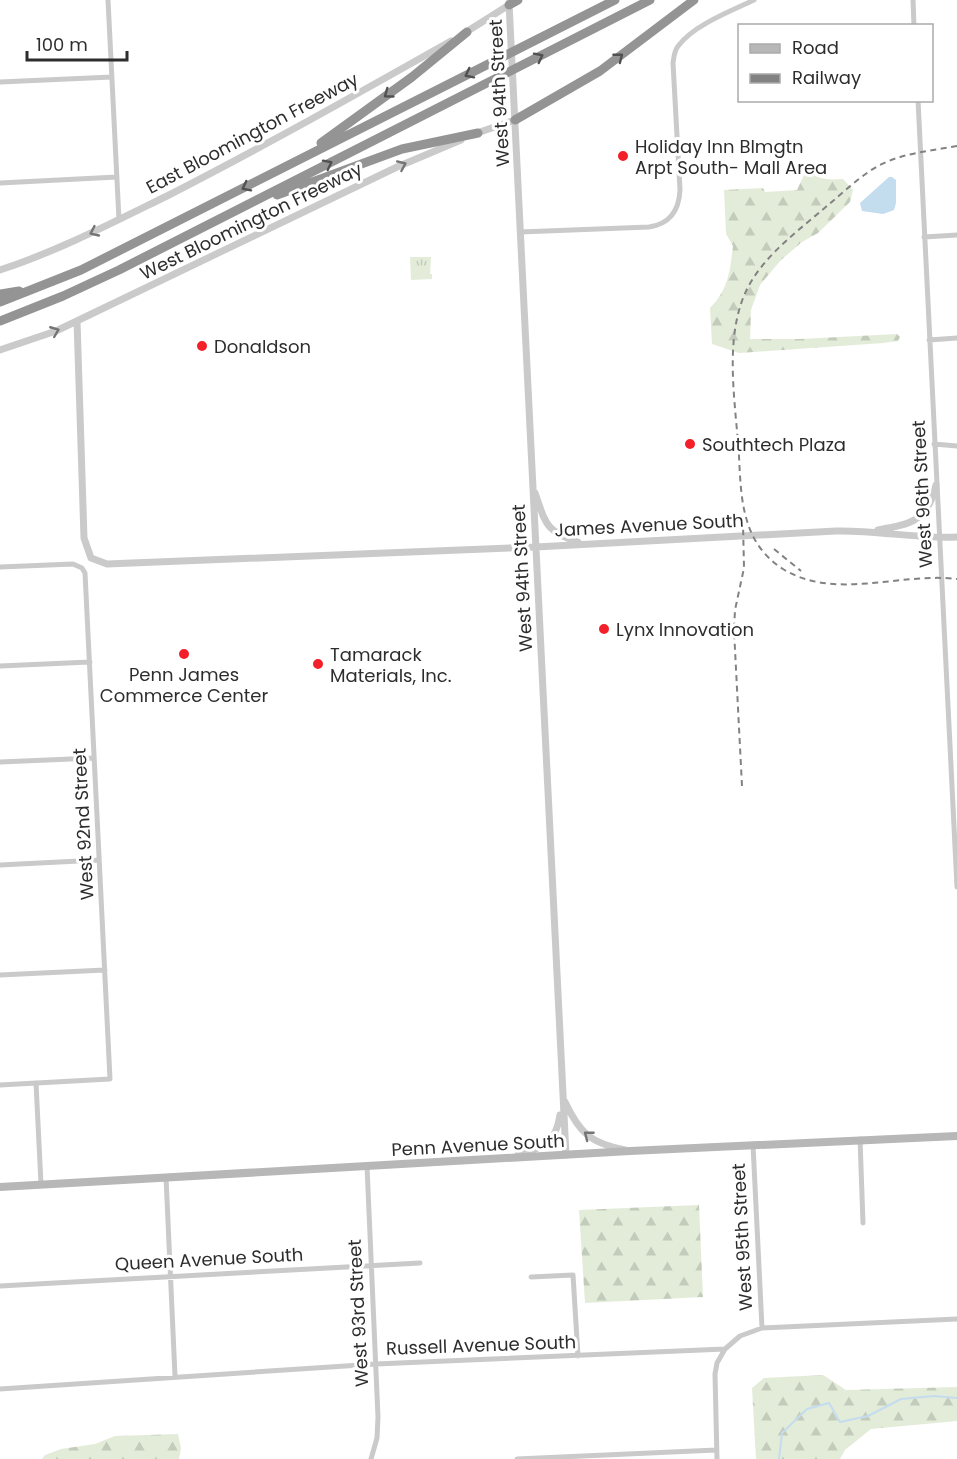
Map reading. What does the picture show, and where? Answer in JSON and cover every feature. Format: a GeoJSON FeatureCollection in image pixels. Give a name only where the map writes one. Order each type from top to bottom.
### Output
{"type":"FeatureCollection","features":[{"type":"Feature","properties":{"kind":"highway"},"geometry":{"type":"LineString","coordinates":[[0,302],[45,286],[90,265],[615,0]]}},
{"type":"Feature","properties":{"kind":"highway"},"geometry":{"type":"LineString","coordinates":[[1,321],[110,275],[650,0]]}},
{"type":"Feature","properties":{"kind":"highway"},"geometry":{"type":"LineString","coordinates":[[515,120],[600,71],[694,0]]}},
{"type":"Feature","properties":{"kind":"highway"},"geometry":{"type":"LineString","coordinates":[[298,160],[412,77],[467,32]]}},
{"type":"Feature","properties":{"kind":"highway"},"geometry":{"type":"LineString","coordinates":[[238,209],[402,149],[478,133]]}},
{"type":"Feature","properties":{"kind":"highway"},"geometry":{"type":"LineString","coordinates":[[0,294],[45,286]]}},
{"type":"Feature","properties":{"kind":"main road","name":"Penn Avenue South"},"geometry":{"type":"LineString","coordinates":[[0,1187],[512,1157],[957,1136]]}},
{"type":"Feature","properties":{"kind":"street"},"geometry":{"type":"LineString","coordinates":[[108,0],[119,220]]}},
{"type":"Feature","properties":{"kind":"street"},"geometry":{"type":"LineString","coordinates":[[520,232],[649,227],[663,224],[673,216],[678,205],[680,190],[675,51],[697,30],[754,0]]}},
{"type":"Feature","properties":{"kind":"street"},"geometry":{"type":"LineString","coordinates":[[913,0],[914,24]]}},
{"type":"Feature","properties":{"kind":"street","name":"West 94th Street"},"geometry":{"type":"LineString","coordinates":[[512,2],[511,30],[520,232],[566,1155]]}},
{"type":"Feature","properties":{"kind":"street","name":"East Bloomington Freeway"},"geometry":{"type":"LineString","coordinates":[[0,270],[24,262],[119,220],[251,153],[467,32],[512,2]]}},
{"type":"Feature","properties":{"kind":"street"},"geometry":{"type":"LineString","coordinates":[[0,82],[112,77]]}},
{"type":"Feature","properties":{"kind":"street","name":"West 96th Street"},"geometry":{"type":"LineString","coordinates":[[918,102],[957,886]]}},
{"type":"Feature","properties":{"kind":"street","name":"West Bloomington Freeway"},"geometry":{"type":"LineString","coordinates":[[0,350],[56,331],[397,167],[515,120]]}},
{"type":"Feature","properties":{"kind":"street"},"geometry":{"type":"LineString","coordinates":[[0,183],[117,177]]}},
{"type":"Feature","properties":{"kind":"street"},"geometry":{"type":"LineString","coordinates":[[924,237],[957,235]]}},
{"type":"Feature","properties":{"kind":"street","name":"James Avenue South"},"geometry":{"type":"LineString","coordinates":[[77,321],[84,538],[92,558],[110,564],[536,547],[836,531],[868,531],[939,538],[957,537]]}},
{"type":"Feature","properties":{"kind":"street"},"geometry":{"type":"LineString","coordinates":[[929,340],[957,338]]}},
{"type":"Feature","properties":{"kind":"street"},"geometry":{"type":"LineString","coordinates":[[934,444],[957,446]]}},
{"type":"Feature","properties":{"kind":"street"},"geometry":{"type":"LineString","coordinates":[[868,531],[905,525],[920,517],[933,501],[936,485]]}},
{"type":"Feature","properties":{"kind":"street"},"geometry":{"type":"LineString","coordinates":[[533,487],[544,518],[551,530],[559,536],[583,544]]}},
{"type":"Feature","properties":{"kind":"street","name":"West 92nd Street"},"geometry":{"type":"LineString","coordinates":[[0,567],[73,564],[82,568],[86,578],[110,1079],[36,1083]]}},
{"type":"Feature","properties":{"kind":"street"},"geometry":{"type":"LineString","coordinates":[[0,666],[90,662]]}},
{"type":"Feature","properties":{"kind":"street"},"geometry":{"type":"LineString","coordinates":[[0,762],[94,758]]}},
{"type":"Feature","properties":{"kind":"street"},"geometry":{"type":"LineString","coordinates":[[0,866],[99,860]]}},
{"type":"Feature","properties":{"kind":"street"},"geometry":{"type":"LineString","coordinates":[[0,975],[105,970]]}},
{"type":"Feature","properties":{"kind":"street"},"geometry":{"type":"LineString","coordinates":[[0,1085],[36,1083],[41,1184]]}},
{"type":"Feature","properties":{"kind":"street"},"geometry":{"type":"LineString","coordinates":[[563,1097],[572,1118],[583,1133],[598,1143],[630,1151]]}},
{"type":"Feature","properties":{"kind":"street"},"geometry":{"type":"LineString","coordinates":[[512,1157],[536,1150],[550,1141],[558,1126],[563,1097]]}},
{"type":"Feature","properties":{"kind":"street"},"geometry":{"type":"LineString","coordinates":[[860,1140],[863,1223]]}},
{"type":"Feature","properties":{"kind":"street","name":"West 95th Street"},"geometry":{"type":"LineString","coordinates":[[753,1145],[762,1328]]}},
{"type":"Feature","properties":{"kind":"street","name":"West 93rd Street"},"geometry":{"type":"LineString","coordinates":[[367,1166],[378,1427],[371,1459]]}},
{"type":"Feature","properties":{"kind":"street"},"geometry":{"type":"LineString","coordinates":[[166,1177],[175,1376]]}},
{"type":"Feature","properties":{"kind":"street","name":"Queen Avenue South"},"geometry":{"type":"LineString","coordinates":[[0,1286],[420,1263]]}},
{"type":"Feature","properties":{"kind":"street"},"geometry":{"type":"LineString","coordinates":[[531,1277],[573,1275],[578,1356]]}},
{"type":"Feature","properties":{"kind":"street"},"geometry":{"type":"LineString","coordinates":[[717,1459],[715,1374],[717,1363],[725,1349],[740,1336],[762,1328],[957,1319]]}},
{"type":"Feature","properties":{"kind":"street","name":"Russell Avenue South"},"geometry":{"type":"LineString","coordinates":[[0,1389],[376,1364],[725,1349]]}},
{"type":"Feature","properties":{"kind":"street"},"geometry":{"type":"LineString","coordinates":[[517,1459],[716,1450]]}},
{"type":"Feature","properties":{"kind":"green space"},"geometry":{"type":"Polygon","coordinates":[[[806,171],[824,179],[843,179],[853,190],[850,202],[818,233],[802,242],[781,260],[760,285],[751,310],[750,339],[897,334],[900,337],[898,341],[739,353],[712,344],[710,308],[725,286],[733,246],[726,234],[724,190],[763,188],[765,192],[797,190],[806,171]]]}},
{"type":"Feature","properties":{"kind":"green space"},"geometry":{"type":"Polygon","coordinates":[[[410,257],[431,257],[432,279],[411,280],[410,257]]]}},
{"type":"Feature","properties":{"kind":"green space"},"geometry":{"type":"Polygon","coordinates":[[[699,1205],[703,1297],[585,1303],[579,1210],[699,1205]]]}},
{"type":"Feature","properties":{"kind":"green space"},"geometry":{"type":"Polygon","coordinates":[[[823,1375],[846,1390],[957,1387],[957,1421],[871,1429],[845,1450],[840,1459],[756,1459],[752,1388],[764,1378],[823,1375]]]}},
{"type":"Feature","properties":{"kind":"green space"},"geometry":{"type":"Polygon","coordinates":[[[178,1434],[181,1448],[179,1459],[42,1459],[45,1455],[61,1449],[95,1444],[115,1436],[178,1434]]]}},
{"type":"Feature","properties":{"kind":"water"},"geometry":{"type":"Polygon","coordinates":[[[889,177],[896,180],[894,210],[883,214],[862,211],[860,203],[889,177]]]}},
{"type":"Feature","properties":{"kind":"waterway"},"geometry":{"type":"LineString","coordinates":[[779,1459],[782,1433],[807,1409],[829,1403],[840,1422],[868,1416],[901,1399],[934,1396],[957,1398]]}},
{"type":"Feature","properties":{"kind":"railway"},"geometry":{"type":"LineString","coordinates":[[957,146],[906,155],[878,166],[852,184],[776,250],[746,291],[736,325],[733,362],[743,504],[752,533],[769,558],[783,569],[803,578],[824,583],[957,579]]}},
{"type":"Feature","properties":{"kind":"railway"},"geometry":{"type":"LineString","coordinates":[[742,786],[734,630],[735,610],[744,568],[743,523]]}},
{"type":"Feature","properties":{"kind":"railway"},"geometry":{"type":"LineString","coordinates":[[774,549],[801,571]]}},
{"type":"Feature","properties":{"kind":"place","name":"Holiday Inn Blmgtn Arpt South- Mall Area"},"geometry":{"type":"Point","coordinates":[623,156]}},
{"type":"Feature","properties":{"kind":"place","name":"Donaldson"},"geometry":{"type":"Point","coordinates":[202,346]}},
{"type":"Feature","properties":{"kind":"place","name":"Southtech Plaza"},"geometry":{"type":"Point","coordinates":[690,444]}},
{"type":"Feature","properties":{"kind":"place","name":"Lynx Innovation"},"geometry":{"type":"Point","coordinates":[604,629]}},
{"type":"Feature","properties":{"kind":"place","name":"Penn James Commerce Center"},"geometry":{"type":"Point","coordinates":[184,654]}},
{"type":"Feature","properties":{"kind":"place","name":"Tamarack Materials, Inc."},"geometry":{"type":"Point","coordinates":[318,664]}}]}
